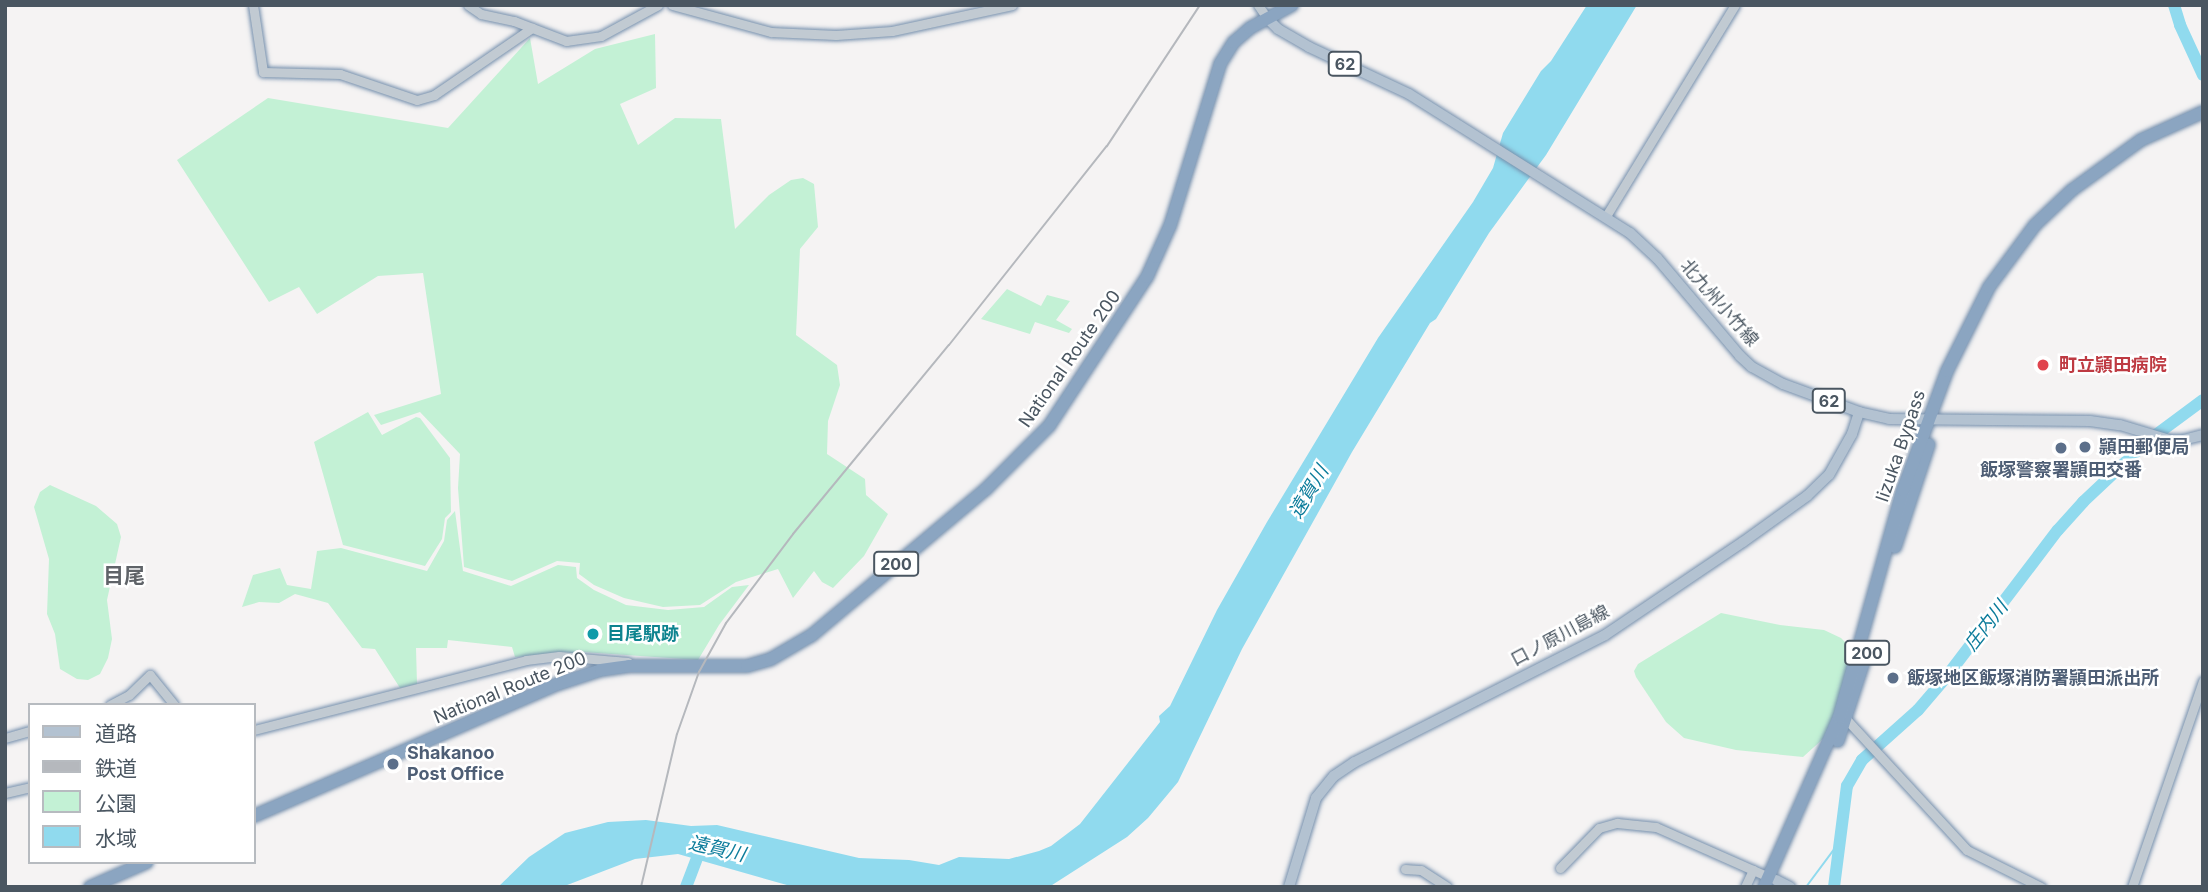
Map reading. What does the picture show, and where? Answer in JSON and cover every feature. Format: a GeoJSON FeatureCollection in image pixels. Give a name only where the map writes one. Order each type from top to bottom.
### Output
{"type":"FeatureCollection","features":[{"type":"Feature","properties":{"kind":"highway","name":"National Route 200"},"geometry":{"type":"LineString","coordinates":[[256,815],[558,684],[601,670],[651,665],[722,668],[747,666],[791,649],[847,606],[1025,453],[1049,426],[1147,276],[1170,226],[1220,64],[1234,42],[1267,18],[1292,5]]}},
{"type":"Feature","properties":{"kind":"highway","name":"Iizuka Bypass"},"geometry":{"type":"LineString","coordinates":[[1933,420],[1967,325],[1989,287],[2035,225],[2102,166],[2141,140],[2203,112]]}},
{"type":"Feature","properties":{"kind":"highway","name":"200"},"geometry":{"type":"LineString","coordinates":[[1770,882],[1843,718],[1933,420],[1993,293],[2041,231],[2071,199],[2134,153],[2203,120]]}},
{"type":"Feature","properties":{"kind":"highway"},"geometry":{"type":"LineString","coordinates":[[90,887],[143,864]]}},
{"type":"Feature","properties":{"kind":"main road","name":"北九州小竹線"},"geometry":{"type":"LineString","coordinates":[[1267,18],[1278,29],[1310,47],[1396,87],[1630,233],[1657,258],[1752,367],[1783,384],[1859,412],[1889,419],[2090,421],[2126,427],[2170,440],[2203,435]]}},
{"type":"Feature","properties":{"kind":"main road","name":"口ノ原川島線"},"geometry":{"type":"LineString","coordinates":[[1289,887],[1315,799],[1334,776],[1367,755],[1605,635],[1743,542],[1807,496],[1829,475],[1847,445],[1859,412]]}},
{"type":"Feature","properties":{"kind":"main road"},"geometry":{"type":"LineString","coordinates":[[1770,882],[1790,887]]}},
{"type":"Feature","properties":{"kind":"street"},"geometry":{"type":"LineString","coordinates":[[253,5],[263,72],[340,74],[417,100],[434,95],[531,28]]}},
{"type":"Feature","properties":{"kind":"street"},"geometry":{"type":"LineString","coordinates":[[468,5],[481,13],[566,41],[601,36],[658,5]]}},
{"type":"Feature","properties":{"kind":"street"},"geometry":{"type":"LineString","coordinates":[[672,5],[771,32],[836,35],[892,32],[1012,5]]}},
{"type":"Feature","properties":{"kind":"street"},"geometry":{"type":"LineString","coordinates":[[1258,5],[1267,18]]}},
{"type":"Feature","properties":{"kind":"street"},"geometry":{"type":"LineString","coordinates":[[1604,215],[1735,5]]}},
{"type":"Feature","properties":{"kind":"street"},"geometry":{"type":"LineString","coordinates":[[256,729],[544,657],[577,657],[651,665]]}},
{"type":"Feature","properties":{"kind":"street"},"geometry":{"type":"LineString","coordinates":[[114,703],[130,695],[150,675],[172,703]]}},
{"type":"Feature","properties":{"kind":"street"},"geometry":{"type":"LineString","coordinates":[[2132,887],[2203,681]]}},
{"type":"Feature","properties":{"kind":"street"},"geometry":{"type":"LineString","coordinates":[[1843,718],[1967,850],[2041,887]]}},
{"type":"Feature","properties":{"kind":"street"},"geometry":{"type":"LineString","coordinates":[[5,738],[28,732]]}},
{"type":"Feature","properties":{"kind":"street"},"geometry":{"type":"LineString","coordinates":[[5,793],[28,787]]}},
{"type":"Feature","properties":{"kind":"street"},"geometry":{"type":"LineString","coordinates":[[1560,868],[1599,828],[1617,823],[1656,827],[1753,870],[1770,882]]}},
{"type":"Feature","properties":{"kind":"street"},"geometry":{"type":"LineString","coordinates":[[1405,869],[1421,870],[1447,887]]}},
{"type":"Feature","properties":{"kind":"street"},"geometry":{"type":"LineString","coordinates":[[1745,887],[1753,870]]}},
{"type":"Feature","properties":{"kind":"green space"},"geometry":{"type":"Polygon","coordinates":[[[655,34],[656,88],[620,104],[638,145],[675,118],[721,119],[735,229],[769,195],[791,180],[803,178],[814,184],[818,227],[800,249],[796,335],[837,365],[840,385],[828,421],[827,454],[865,479],[866,495],[888,514],[864,556],[833,588],[822,582],[814,571],[793,598],[778,569],[736,582],[700,605],[663,607],[624,598],[594,585],[579,574],[580,563],[557,561],[512,581],[464,567],[458,488],[460,454],[420,412],[381,425],[374,415],[441,394],[423,273],[378,276],[317,314],[299,287],[269,302],[177,160],[268,98],[448,128],[530,38],[538,84],[595,49],[655,34]]]}},
{"type":"Feature","properties":{"kind":"green space"},"geometry":{"type":"Polygon","coordinates":[[[1007,289],[1041,306],[1047,295],[1070,301],[1056,320],[1072,329],[1069,333],[1035,322],[1030,334],[981,319],[1007,289]]]}},
{"type":"Feature","properties":{"kind":"green space"},"geometry":{"type":"Polygon","coordinates":[[[368,412],[382,435],[416,417],[420,418],[450,458],[451,512],[445,518],[442,539],[425,566],[343,545],[314,442],[368,412]]]}},
{"type":"Feature","properties":{"kind":"green space"},"geometry":{"type":"Polygon","coordinates":[[[50,485],[96,506],[117,524],[121,537],[107,600],[112,639],[108,658],[100,674],[88,680],[77,679],[60,669],[55,634],[47,614],[49,559],[34,507],[40,492],[50,485]]]}},
{"type":"Feature","properties":{"kind":"green space"},"geometry":{"type":"Polygon","coordinates":[[[455,511],[463,571],[511,586],[558,565],[576,567],[577,578],[594,590],[626,605],[668,610],[704,607],[732,587],[749,585],[719,625],[698,660],[583,652],[515,657],[512,647],[448,640],[447,648],[416,648],[417,684],[400,688],[375,649],[362,648],[328,603],[295,594],[279,603],[259,602],[242,607],[253,575],[280,568],[287,585],[311,589],[317,551],[341,548],[427,571],[444,541],[447,520],[455,511]]]}},
{"type":"Feature","properties":{"kind":"green space"},"geometry":{"type":"Polygon","coordinates":[[[1721,613],[1780,625],[1824,630],[1841,638],[1848,645],[1850,655],[1840,704],[1824,738],[1803,757],[1736,750],[1684,738],[1666,722],[1636,677],[1634,671],[1638,664],[1721,613]]]}},
{"type":"Feature","properties":{"kind":"water","name":"遠賀川"},"geometry":{"type":"Polygon","coordinates":[[[1587,5],[1637,5],[1546,155],[1489,233],[1436,319],[1430,323],[1352,452],[1242,649],[1178,782],[1148,818],[1127,837],[1049,887],[794,887],[678,854],[635,859],[562,887],[498,887],[529,857],[565,833],[608,822],[646,820],[691,826],[717,825],[859,858],[909,860],[939,865],[959,857],[1009,859],[1039,851],[1051,846],[1080,824],[1160,722],[1159,716],[1170,706],[1217,610],[1267,522],[1378,338],[1473,202],[1493,168],[1503,133],[1541,71],[1551,61],[1587,5]]]}},
{"type":"Feature","properties":{"kind":"waterway","name":"庄内川"},"geometry":{"type":"LineString","coordinates":[[2174,5],[2180,25],[2203,75]]}},
{"type":"Feature","properties":{"kind":"waterway","name":"庄内川"},"geometry":{"type":"LineString","coordinates":[[1834,887],[1847,786],[1862,760],[1918,710],[2058,530],[2083,502],[2149,440],[2203,400]]}},
{"type":"Feature","properties":{"kind":"waterway"},"geometry":{"type":"LineString","coordinates":[[1806,887],[1841,840]]}},
{"type":"Feature","properties":{"kind":"waterway","name":"遠賀川"},"geometry":{"type":"LineString","coordinates":[[686,887],[702,845]]}},
{"type":"Feature","properties":{"kind":"railway"},"geometry":{"type":"LineString","coordinates":[[641,887],[677,734],[699,672],[726,623],[793,534],[949,345],[1107,146],[1200,5]]}},
{"type":"Feature","properties":{"kind":"place","name":"町立頴田病院"},"geometry":{"type":"Point","coordinates":[2043,365]}},
{"type":"Feature","properties":{"kind":"place","name":"頴田郵便局"},"geometry":{"type":"Point","coordinates":[2085,447]}},
{"type":"Feature","properties":{"kind":"place","name":"飯塚警察署頴田交番"},"geometry":{"type":"Point","coordinates":[2061,448]}},
{"type":"Feature","properties":{"kind":"place","name":"目尾駅跡"},"geometry":{"type":"Point","coordinates":[593,634]}},
{"type":"Feature","properties":{"kind":"place","name":"飯塚地区飯塚消防署頴田派出所"},"geometry":{"type":"Point","coordinates":[1893,678]}},
{"type":"Feature","properties":{"kind":"place","name":"Shakanoo Post Office"},"geometry":{"type":"Point","coordinates":[393,764]}},
{"type":"Feature","properties":{"kind":"district","name":"目尾"},"geometry":{"type":"Point","coordinates":[124,576]}}]}
